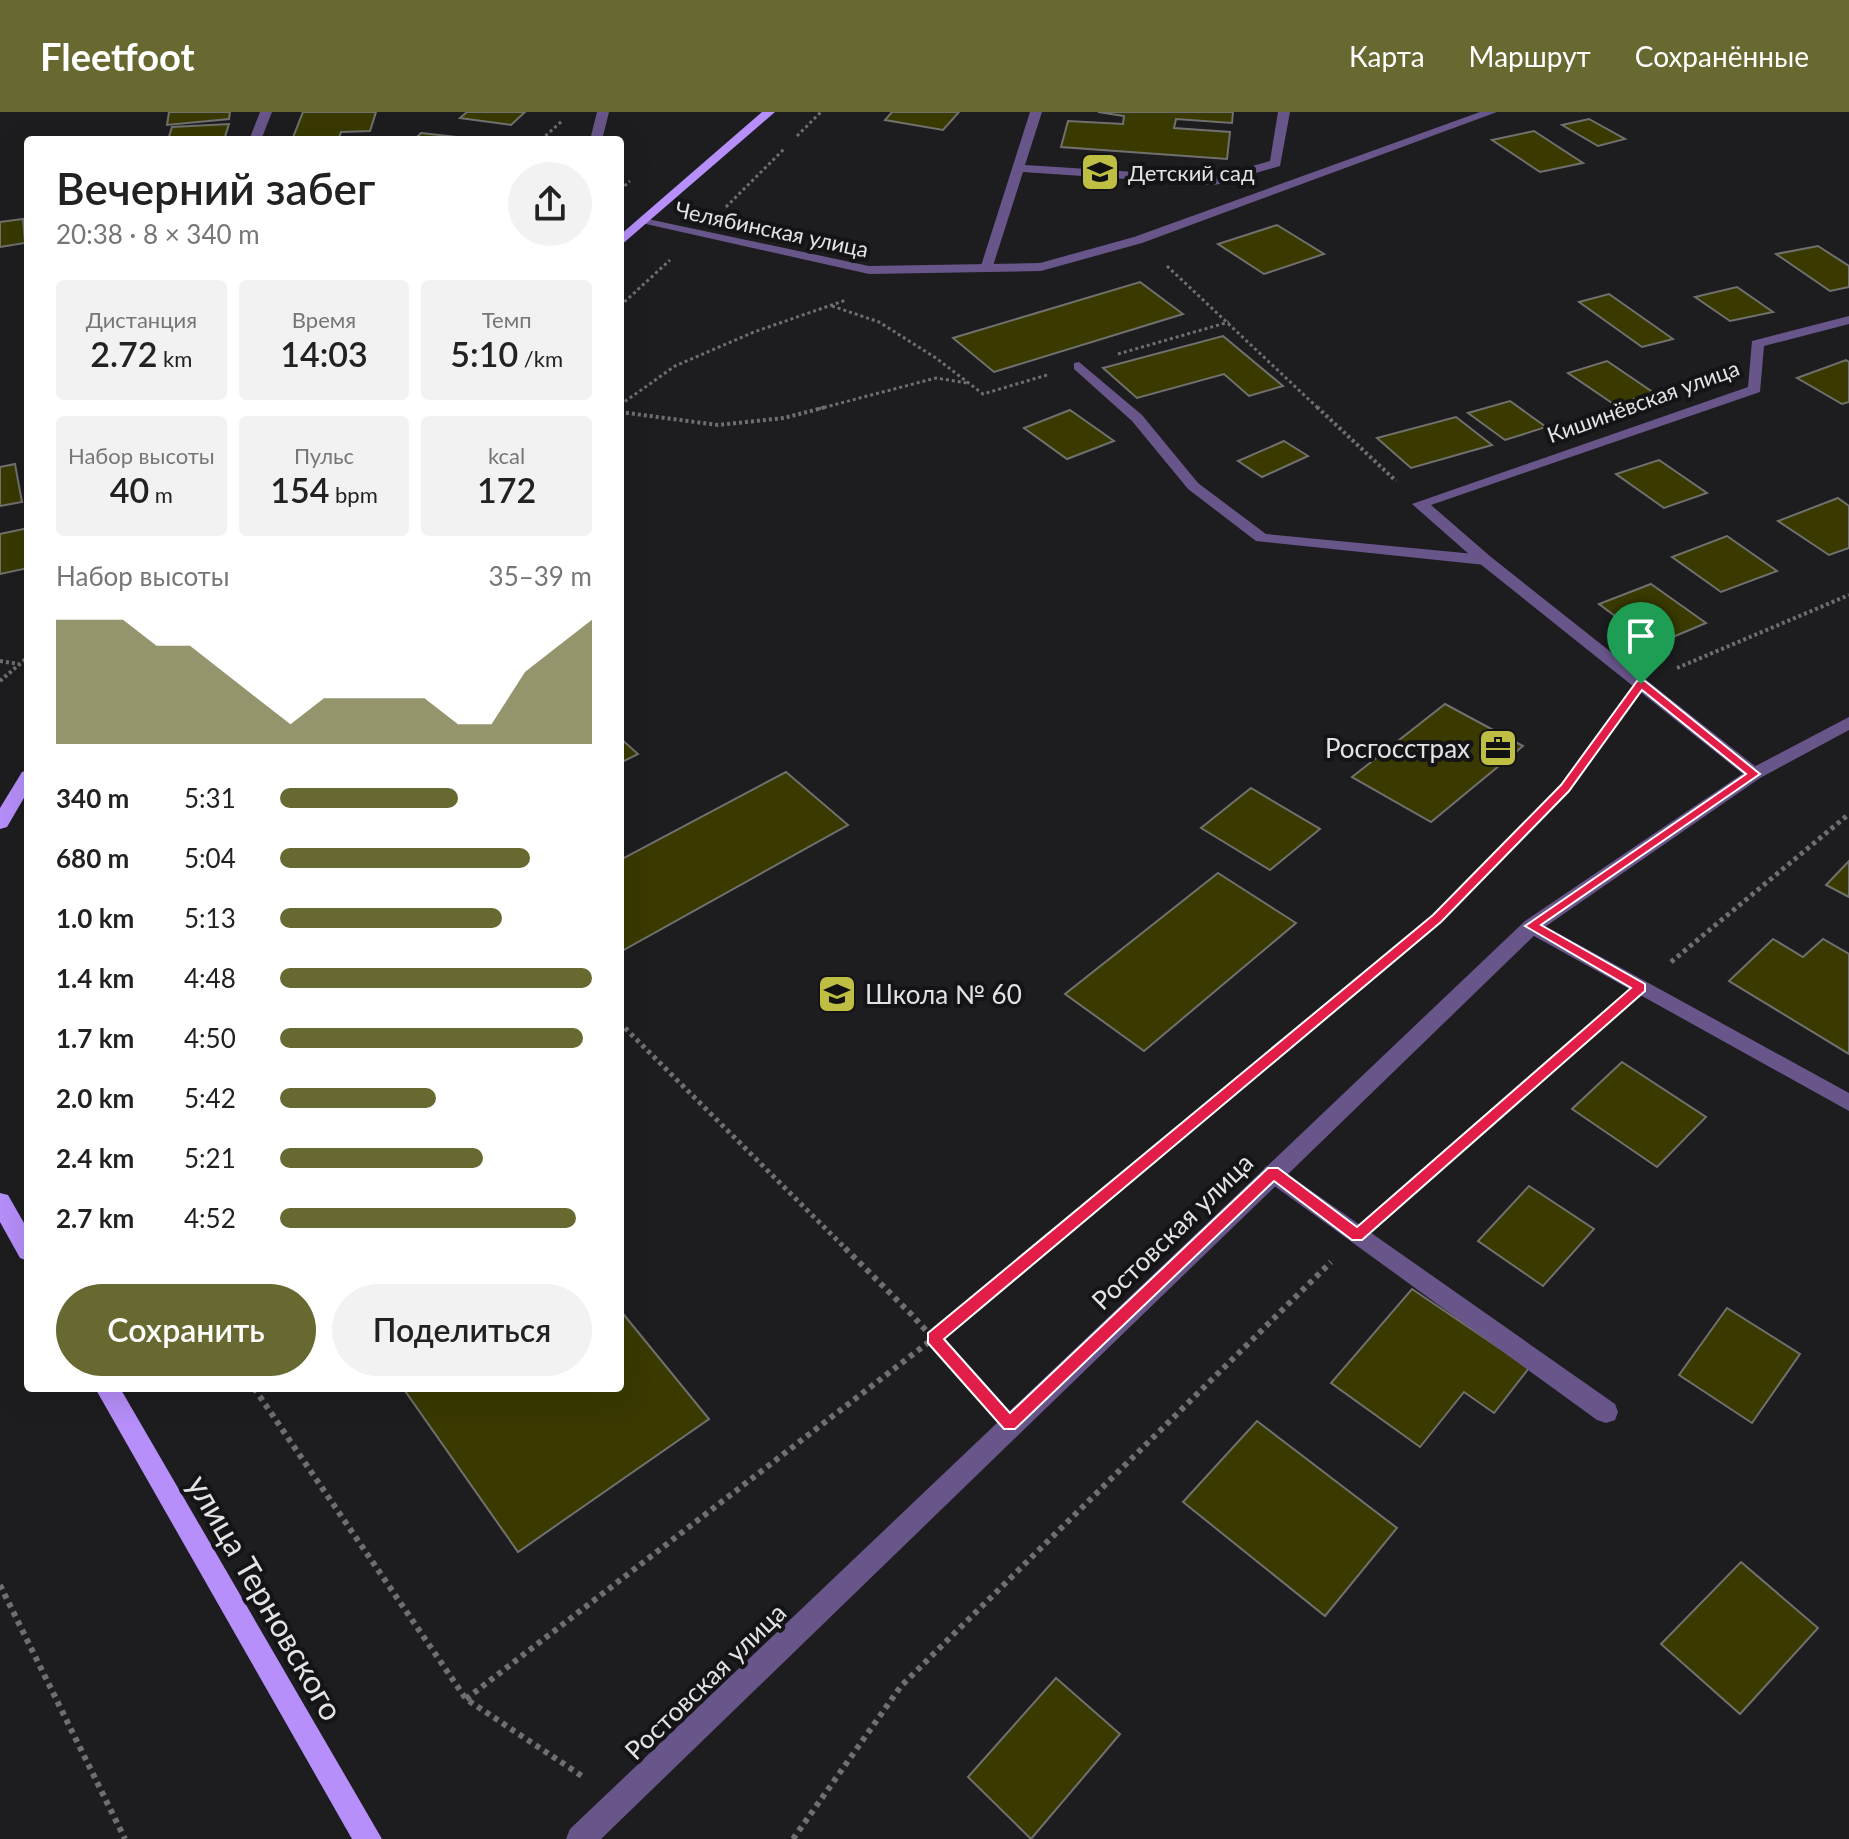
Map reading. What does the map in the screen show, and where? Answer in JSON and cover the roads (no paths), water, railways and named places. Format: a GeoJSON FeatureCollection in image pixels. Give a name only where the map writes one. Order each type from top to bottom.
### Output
{"type":"FeatureCollection","features":[{"type":"Feature","properties":{"kind":"main road"},"geometry":{"type":"LineString","coordinates":[[624,239],[769,112]]}},
{"type":"Feature","properties":{"kind":"main road"},"geometry":{"type":"LineString","coordinates":[[0,823],[24,783]]}},
{"type":"Feature","properties":{"kind":"main road"},"geometry":{"type":"LineString","coordinates":[[0,1202],[24,1244]]}},
{"type":"Feature","properties":{"kind":"main road","name":"улица Терновского"},"geometry":{"type":"LineString","coordinates":[[109,1392],[368,1839]]}},
{"type":"Feature","properties":{"kind":"street"},"geometry":{"type":"LineString","coordinates":[[257,136],[266,112]]}},
{"type":"Feature","properties":{"kind":"street"},"geometry":{"type":"LineString","coordinates":[[597,136],[603,112]]}},
{"type":"Feature","properties":{"kind":"street"},"geometry":{"type":"LineString","coordinates":[[986,269],[1036,112]]}},
{"type":"Feature","properties":{"kind":"street"},"geometry":{"type":"LineString","coordinates":[[1019,168],[1215,181],[1276,163],[1284,112]]}},
{"type":"Feature","properties":{"kind":"street","name":"Челябинская улица"},"geometry":{"type":"LineString","coordinates":[[643,222],[869,270],[1041,267],[1138,240],[1491,112]]}},
{"type":"Feature","properties":{"kind":"street","name":"Кишинёвская улица"},"geometry":{"type":"LineString","coordinates":[[1485,560],[1420,504],[1755,389],[1757,344],[1849,320]]}},
{"type":"Feature","properties":{"kind":"street"},"geometry":{"type":"LineString","coordinates":[[1079,366],[1137,418],[1193,486],[1262,538],[1485,560],[1754,774]]}},
{"type":"Feature","properties":{"kind":"street","name":"Ростовская улица"},"geometry":{"type":"LineString","coordinates":[[580,1839],[1532,926],[1754,774],[1849,723]]}},
{"type":"Feature","properties":{"kind":"street"},"geometry":{"type":"LineString","coordinates":[[1532,926],[1849,1103]]}},
{"type":"Feature","properties":{"kind":"street"},"geometry":{"type":"LineString","coordinates":[[1273,1173],[1606,1412]]}},
{"type":"Feature","properties":{"kind":"place","name":"Детский сад"},"geometry":{"type":"Point","coordinates":[1100,172]}},
{"type":"Feature","properties":{"kind":"place","name":"Росгосстрах"},"geometry":{"type":"Point","coordinates":[1498,748]}},
{"type":"Feature","properties":{"kind":"place","name":"Школа № 60"},"geometry":{"type":"Point","coordinates":[837,994]}}]}
